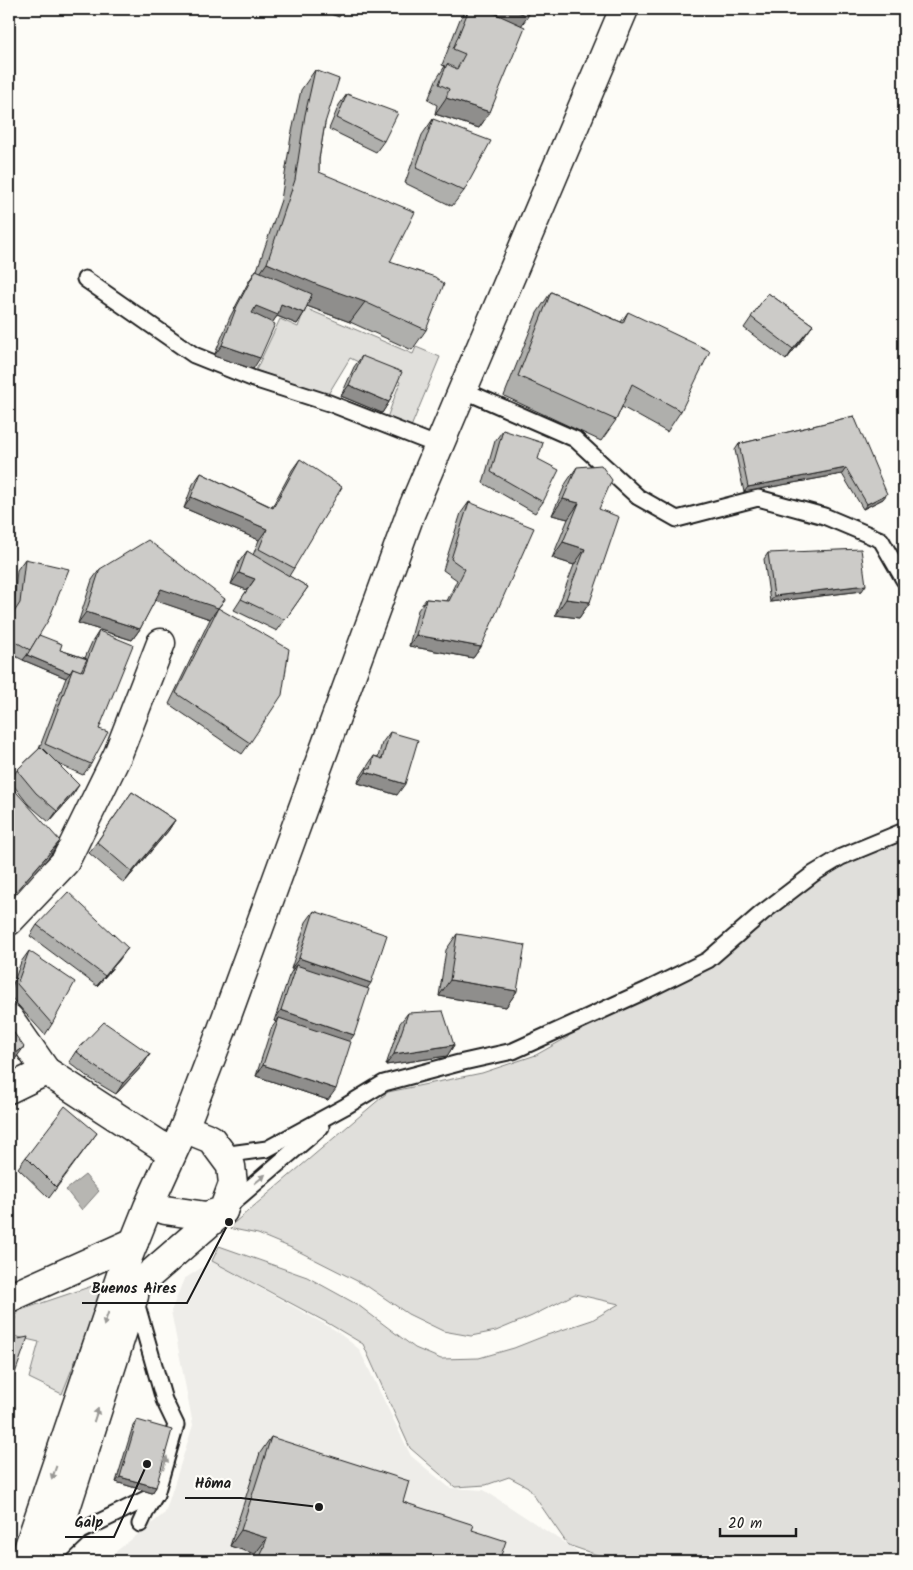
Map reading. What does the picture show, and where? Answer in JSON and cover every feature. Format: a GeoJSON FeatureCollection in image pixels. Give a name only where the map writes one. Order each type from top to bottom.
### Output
{"type":"FeatureCollection","features":[{"type":"Feature","properties":{"kind":"main road"},"geometry":{"type":"LineString","coordinates":[[24,1561],[134,1242],[184,1128],[228,1014],[411,512],[624,9]]}},
{"type":"Feature","properties":{"kind":"main road"},"geometry":{"type":"LineString","coordinates":[[9,921],[65,862],[118,754],[161,643]]}},
{"type":"Feature","properties":{"kind":"main road"},"geometry":{"type":"LineString","coordinates":[[9,1018],[46,1071],[172,1153]]}},
{"type":"Feature","properties":{"kind":"main road"},"geometry":{"type":"LineString","coordinates":[[9,1089],[46,1071]]}},
{"type":"Feature","properties":{"kind":"main road"},"geometry":{"type":"LineString","coordinates":[[136,1290],[223,1210],[232,1184],[231,1166],[211,1140],[184,1128]]}},
{"type":"Feature","properties":{"kind":"main road"},"geometry":{"type":"LineString","coordinates":[[49,1561],[136,1290],[181,1162],[184,1128]]}},
{"type":"Feature","properties":{"kind":"main road"},"geometry":{"type":"LineString","coordinates":[[165,1210],[206,1216],[223,1210]]}},
{"type":"Feature","properties":{"kind":"main road"},"geometry":{"type":"LineString","coordinates":[[9,1298],[134,1242]]}},
{"type":"Feature","properties":{"kind":"lane"},"geometry":{"type":"LineString","coordinates":[[85,279],[194,355],[254,378],[330,403],[439,446]]}},
{"type":"Feature","properties":{"kind":"lane"},"geometry":{"type":"LineString","coordinates":[[463,390],[575,439],[638,497],[677,519],[758,498],[824,516],[881,540],[904,580]]}},
{"type":"Feature","properties":{"kind":"lane"},"geometry":{"type":"LineString","coordinates":[[222,1155],[267,1149],[384,1083],[513,1051],[708,960],[762,913],[812,874],[841,857],[904,831]]}},
{"type":"Feature","properties":{"kind":"lane"},"geometry":{"type":"LineString","coordinates":[[223,1210],[346,1106]]}},
{"type":"Feature","properties":{"kind":"lane"},"geometry":{"type":"LineString","coordinates":[[136,1290],[164,1400],[176,1425],[156,1494],[140,1524]]}},
{"type":"Feature","properties":{"kind":"lane"},"geometry":{"type":"LineString","coordinates":[[49,1561],[81,1530],[156,1494]]}},
{"type":"Feature","properties":{"kind":"shaded area"},"geometry":{"type":"Polygon","coordinates":[[[305,308],[413,354],[416,347],[440,357],[411,427],[387,418],[400,382],[350,358],[327,396],[256,370],[280,319],[298,327],[305,308]]]}},
{"type":"Feature","properties":{"kind":"shaded area"},"geometry":{"type":"Polygon","coordinates":[[[904,831],[904,1561],[615,1561],[568,1545],[528,1487],[509,1477],[486,1485],[455,1487],[410,1448],[363,1344],[212,1261],[219,1246],[307,1277],[358,1305],[415,1348],[441,1359],[479,1358],[514,1348],[592,1320],[619,1304],[575,1294],[532,1316],[496,1331],[471,1336],[443,1331],[408,1314],[367,1286],[294,1249],[258,1234],[228,1228],[388,1092],[482,1073],[536,1055],[568,1037],[572,1023],[708,960],[813,874],[904,831]]]}},
{"type":"Feature","properties":{"kind":"shaded area"},"geometry":{"type":"Polygon","coordinates":[[[85,1175],[99,1191],[82,1210],[66,1190],[85,1175]]]}},
{"type":"Feature","properties":{"kind":"shaded area"},"geometry":{"type":"Polygon","coordinates":[[[212,1261],[335,1330],[359,1349],[411,1456],[450,1488],[484,1490],[592,1561],[104,1561],[165,1513],[193,1425],[171,1311],[184,1279],[212,1261]]]}},
{"type":"Feature","properties":{"kind":"shaded area"},"geometry":{"type":"Polygon","coordinates":[[[107,1281],[62,1394],[29,1378],[39,1342],[9,1335],[18,1311],[107,1281]]]}},
{"type":"Feature","properties":{"kind":"building"},"geometry":{"type":"Polygon","coordinates":[[[469,9],[485,9],[525,27],[490,112],[446,98],[449,89],[439,84],[447,64],[457,69],[465,54],[453,49],[469,9]]]}},
{"type":"Feature","properties":{"kind":"building"},"geometry":{"type":"Polygon","coordinates":[[[512,9],[531,9],[528,16],[512,9]]]}},
{"type":"Feature","properties":{"kind":"building"},"geometry":{"type":"Polygon","coordinates":[[[315,70],[339,79],[325,123],[319,159],[319,172],[415,212],[390,262],[435,277],[444,284],[426,330],[365,302],[318,285],[267,263],[295,180],[305,115],[315,70]]]}},
{"type":"Feature","properties":{"kind":"building"},"geometry":{"type":"Polygon","coordinates":[[[347,94],[398,113],[384,141],[337,118],[347,94]]]}},
{"type":"Feature","properties":{"kind":"building"},"geometry":{"type":"Polygon","coordinates":[[[433,119],[491,141],[464,191],[416,168],[433,119]]]}},
{"type":"Feature","properties":{"kind":"building"},"geometry":{"type":"Polygon","coordinates":[[[256,270],[312,294],[304,313],[281,304],[278,315],[256,306],[252,313],[275,324],[260,358],[222,345],[237,306],[256,270]]]}},
{"type":"Feature","properties":{"kind":"building"},"geometry":{"type":"Polygon","coordinates":[[[551,292],[623,323],[628,312],[710,351],[681,411],[632,384],[616,420],[518,376],[551,292]]]}},
{"type":"Feature","properties":{"kind":"building"},"geometry":{"type":"Polygon","coordinates":[[[768,293],[813,325],[793,349],[751,317],[768,293]]]}},
{"type":"Feature","properties":{"kind":"building"},"geometry":{"type":"Polygon","coordinates":[[[362,356],[402,372],[389,402],[349,385],[362,356]]]}},
{"type":"Feature","properties":{"kind":"building"},"geometry":{"type":"Polygon","coordinates":[[[854,416],[887,494],[867,504],[846,468],[748,487],[739,444],[854,416]]]}},
{"type":"Feature","properties":{"kind":"building"},"geometry":{"type":"Polygon","coordinates":[[[503,430],[543,443],[538,459],[559,470],[543,502],[491,472],[503,430]]]}},
{"type":"Feature","properties":{"kind":"building"},"geometry":{"type":"Polygon","coordinates":[[[300,459],[342,487],[294,568],[259,549],[267,529],[191,497],[201,473],[273,508],[300,459]]]}},
{"type":"Feature","properties":{"kind":"building"},"geometry":{"type":"Polygon","coordinates":[[[601,465],[612,480],[599,509],[619,517],[590,602],[566,599],[585,549],[563,542],[579,503],[563,499],[577,467],[601,465]]]}},
{"type":"Feature","properties":{"kind":"building"},"geometry":{"type":"Polygon","coordinates":[[[469,502],[534,528],[481,647],[416,635],[426,599],[449,601],[465,569],[451,559],[469,502]]]}},
{"type":"Feature","properties":{"kind":"building"},"geometry":{"type":"Polygon","coordinates":[[[148,540],[225,599],[218,608],[161,589],[140,629],[86,612],[100,569],[148,540]]]}},
{"type":"Feature","properties":{"kind":"building"},"geometry":{"type":"Polygon","coordinates":[[[861,549],[866,585],[774,596],[768,553],[861,549]]]}},
{"type":"Feature","properties":{"kind":"building"},"geometry":{"type":"Polygon","coordinates":[[[247,551],[308,587],[285,620],[241,599],[255,579],[239,573],[247,551]]]}},
{"type":"Feature","properties":{"kind":"building"},"geometry":{"type":"Polygon","coordinates":[[[25,559],[69,569],[49,619],[30,650],[9,638],[9,620],[20,603],[25,559]]]}},
{"type":"Feature","properties":{"kind":"building"},"geometry":{"type":"Polygon","coordinates":[[[218,608],[289,649],[282,695],[250,743],[176,693],[218,608]]]}},
{"type":"Feature","properties":{"kind":"building"},"geometry":{"type":"Polygon","coordinates":[[[99,631],[133,645],[99,729],[108,732],[91,764],[45,744],[73,668],[83,671],[99,631]]]}},
{"type":"Feature","properties":{"kind":"building"},"geometry":{"type":"Polygon","coordinates":[[[39,635],[62,644],[60,650],[87,659],[81,671],[73,668],[70,673],[27,655],[39,635]]]}},
{"type":"Feature","properties":{"kind":"building"},"geometry":{"type":"Polygon","coordinates":[[[390,732],[418,740],[405,784],[366,772],[367,768],[371,769],[374,756],[382,759],[390,732]]]}},
{"type":"Feature","properties":{"kind":"building"},"geometry":{"type":"Polygon","coordinates":[[[41,747],[79,785],[57,811],[36,793],[17,770],[41,747]]]}},
{"type":"Feature","properties":{"kind":"building"},"geometry":{"type":"Polygon","coordinates":[[[9,784],[60,841],[9,899],[9,784]]]}},
{"type":"Feature","properties":{"kind":"building"},"geometry":{"type":"Polygon","coordinates":[[[132,792],[175,820],[132,872],[97,842],[132,792]]]}},
{"type":"Feature","properties":{"kind":"building"},"geometry":{"type":"Polygon","coordinates":[[[68,892],[128,948],[105,976],[37,925],[68,892]]]}},
{"type":"Feature","properties":{"kind":"building"},"geometry":{"type":"Polygon","coordinates":[[[314,911],[387,935],[371,983],[299,958],[314,911]]]}},
{"type":"Feature","properties":{"kind":"building"},"geometry":{"type":"Polygon","coordinates":[[[457,934],[525,945],[517,991],[450,980],[457,934]]]}},
{"type":"Feature","properties":{"kind":"building"},"geometry":{"type":"Polygon","coordinates":[[[29,951],[75,982],[52,1024],[17,984],[29,951]]]}},
{"type":"Feature","properties":{"kind":"building"},"geometry":{"type":"Polygon","coordinates":[[[296,965],[369,989],[354,1035],[281,1010],[296,965]]]}},
{"type":"Feature","properties":{"kind":"building"},"geometry":{"type":"Polygon","coordinates":[[[443,1011],[454,1045],[394,1054],[408,1013],[443,1011]]]}},
{"type":"Feature","properties":{"kind":"building"},"geometry":{"type":"Polygon","coordinates":[[[279,1018],[351,1042],[336,1089],[263,1065],[279,1018]]]}},
{"type":"Feature","properties":{"kind":"building"},"geometry":{"type":"Polygon","coordinates":[[[104,1022],[150,1054],[123,1083],[97,1068],[76,1051],[104,1022]]]}},
{"type":"Feature","properties":{"kind":"building"},"geometry":{"type":"Polygon","coordinates":[[[9,1026],[24,1047],[9,1058],[9,1026]]]}},
{"type":"Feature","properties":{"kind":"building"},"geometry":{"type":"Polygon","coordinates":[[[65,1106],[97,1133],[56,1187],[26,1157],[65,1106]]]}},
{"type":"Feature","properties":{"kind":"building"},"geometry":{"type":"Polygon","coordinates":[[[28,1337],[9,1390],[9,1341],[28,1337]]]}},
{"type":"Feature","properties":{"kind":"building"},"geometry":{"type":"Polygon","coordinates":[[[137,1420],[172,1430],[156,1487],[120,1477],[137,1420]]]}},
{"type":"Feature","properties":{"kind":"building"},"geometry":{"type":"Polygon","coordinates":[[[271,1437],[409,1481],[403,1502],[474,1525],[472,1530],[506,1541],[499,1561],[259,1561],[267,1538],[241,1530],[271,1437]]]}},
{"type":"Feature","properties":{"kind":"place","name":"Buenos Aires"},"geometry":{"type":"Point","coordinates":[229,1222]}},
{"type":"Feature","properties":{"kind":"place","name":"Galp"},"geometry":{"type":"Point","coordinates":[147,1464]}},
{"type":"Feature","properties":{"kind":"place","name":"Hôma"},"geometry":{"type":"Point","coordinates":[319,1507]}}]}
